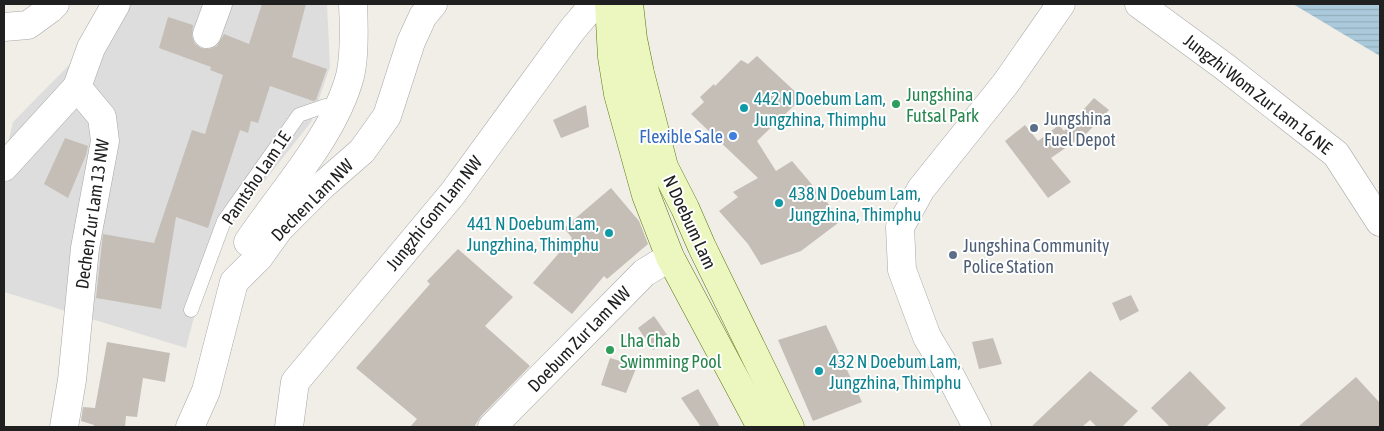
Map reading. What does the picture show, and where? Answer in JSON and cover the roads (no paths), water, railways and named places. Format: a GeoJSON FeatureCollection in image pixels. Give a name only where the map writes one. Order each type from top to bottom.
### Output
{"type":"FeatureCollection","features":[{"type":"Feature","properties":{"kind":"main road","name":"N Doebum Lam"},"geometry":{"type":"LineString","coordinates":[[609,4],[612,57],[618,94],[646,195],[670,257],[762,427]]}},
{"type":"Feature","properties":{"kind":"main road","name":"N Doebum Lam"},"geometry":{"type":"LineString","coordinates":[[629,4],[640,73],[664,167],[790,427]]}},
{"type":"Feature","properties":{"kind":"street"},"geometry":{"type":"LineString","coordinates":[[4,27],[28,25],[55,4]]}},
{"type":"Feature","properties":{"kind":"street"},"geometry":{"type":"LineString","coordinates":[[4,167],[77,87],[91,48],[116,4]]}},
{"type":"Feature","properties":{"kind":"street"},"geometry":{"type":"LineString","coordinates":[[207,34],[218,4]]}},
{"type":"Feature","properties":{"kind":"street"},"geometry":{"type":"LineString","coordinates":[[190,427],[206,391],[240,254],[325,133],[339,109],[350,75],[354,26],[353,4]]}},
{"type":"Feature","properties":{"kind":"street","name":"Dechen Lam NW"},"geometry":{"type":"LineString","coordinates":[[234,282],[259,257],[280,229],[323,185],[362,151],[387,116],[411,42],[423,16],[433,4]]}},
{"type":"Feature","properties":{"kind":"street","name":"Jungzhi Gom Lam NW"},"geometry":{"type":"LineString","coordinates":[[289,427],[295,382],[453,193],[572,30],[594,4]]}},
{"type":"Feature","properties":{"kind":"street"},"geometry":{"type":"LineString","coordinates":[[977,427],[951,377],[927,337],[902,270],[900,227],[921,188],[1006,83],[1061,4]]}},
{"type":"Feature","properties":{"kind":"street","name":"Jungzhi Wom Zur Lam 16 NE"},"geometry":{"type":"LineString","coordinates":[[1139,4],[1225,67],[1336,154],[1380,222]]}},
{"type":"Feature","properties":{"kind":"street","name":"Dechen Zur Lam 13 NW"},"geometry":{"type":"LineString","coordinates":[[64,427],[72,380],[85,248],[105,140],[102,117],[77,87]]}},
{"type":"Feature","properties":{"kind":"street","name":"Doebum Zur Lam NW"},"geometry":{"type":"LineString","coordinates":[[492,427],[644,273],[670,257]]}},
{"type":"Feature","properties":{"kind":"lane","name":"Pamtsho Lam 1E"},"geometry":{"type":"LineString","coordinates":[[191,310],[224,221],[300,115],[325,106],[339,109]]}},
{"type":"Feature","properties":{"kind":"water"},"geometry":{"type":"Polygon","coordinates":[[[1293,4],[1380,4],[1380,56],[1293,4]]]}},
{"type":"Feature","properties":{"kind":"place","name":"Jungshina Futsal Park"},"geometry":{"type":"Point","coordinates":[896,104]}},
{"type":"Feature","properties":{"kind":"place","name":"442 N Doebum Lam, Jungzhina, Thimphu"},"geometry":{"type":"Point","coordinates":[744,108]}},
{"type":"Feature","properties":{"kind":"place","name":"Jungshina Fuel Depot"},"geometry":{"type":"Point","coordinates":[1034,128]}},
{"type":"Feature","properties":{"kind":"place","name":"Flexible Sale"},"geometry":{"type":"Point","coordinates":[733,136]}},
{"type":"Feature","properties":{"kind":"place","name":"438 N Doebum Lam, Jungzhina, Thimphu"},"geometry":{"type":"Point","coordinates":[779,203]}},
{"type":"Feature","properties":{"kind":"place","name":"441 N Doebum Lam, Jungzhina, Thimphu"},"geometry":{"type":"Point","coordinates":[609,233]}},
{"type":"Feature","properties":{"kind":"place","name":"Jungshina Community Police Station"},"geometry":{"type":"Point","coordinates":[953,255]}},
{"type":"Feature","properties":{"kind":"place","name":"Lha Chab Swimming Pool"},"geometry":{"type":"Point","coordinates":[610,350]}},
{"type":"Feature","properties":{"kind":"place","name":"432 N Doebum Lam, Jungzhina, Thimphu"},"geometry":{"type":"Point","coordinates":[819,371]}}]}
